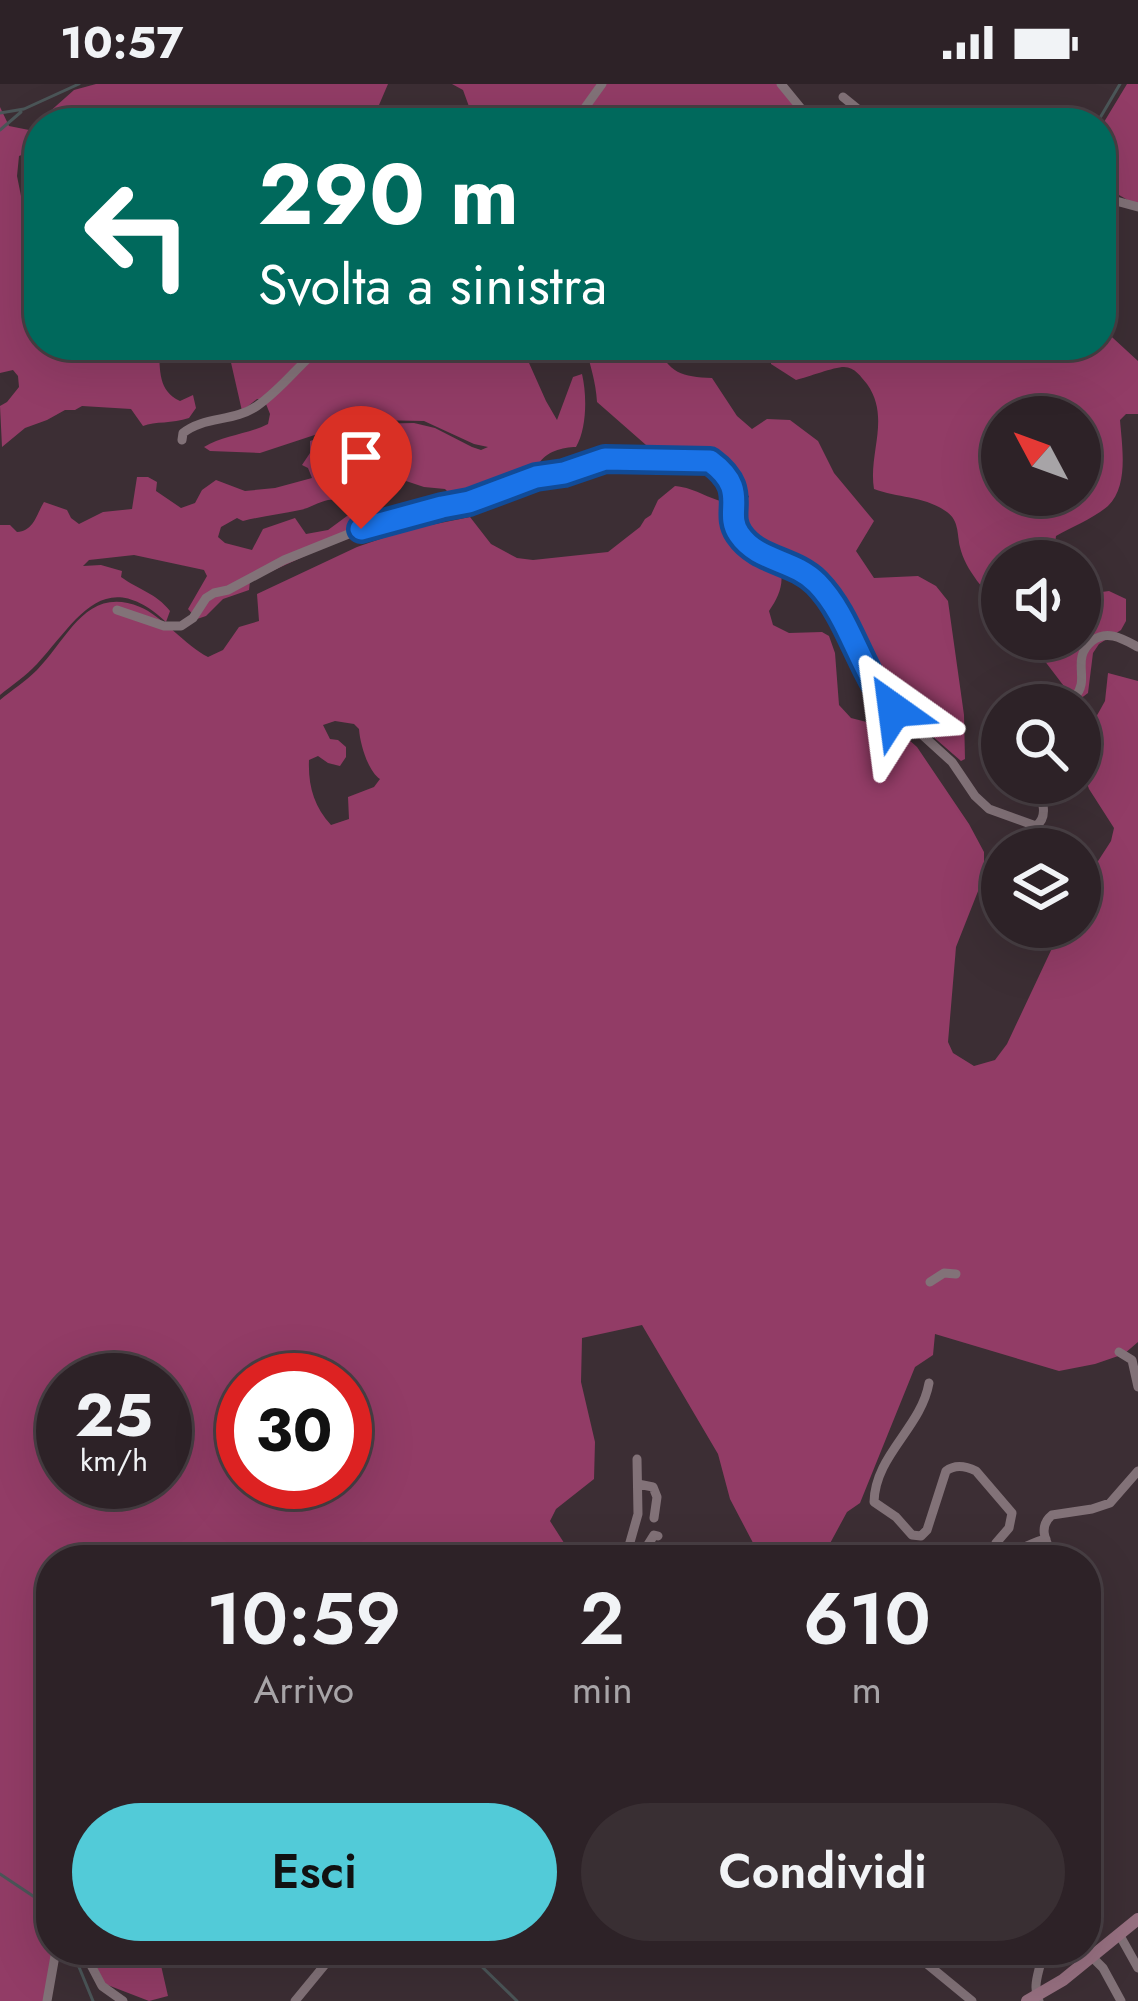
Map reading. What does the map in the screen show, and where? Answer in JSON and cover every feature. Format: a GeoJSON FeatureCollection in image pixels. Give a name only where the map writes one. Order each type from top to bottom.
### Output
{"type":"FeatureCollection","features":[{"type":"Feature","properties":{"kind":"street"},"geometry":{"type":"LineString","coordinates":[[781,84],[801,108]]}},
{"type":"Feature","properties":{"kind":"street"},"geometry":{"type":"LineString","coordinates":[[843,97],[856,108]]}},
{"type":"Feature","properties":{"kind":"street"},"geometry":{"type":"LineString","coordinates":[[182,440],[183,433],[196,423],[230,418],[256,406],[307,360]]}},
{"type":"Feature","properties":{"kind":"street"},"geometry":{"type":"LineString","coordinates":[[117,610],[164,626],[181,626],[214,593],[350,533],[605,459],[713,463],[735,493],[737,533],[756,551],[799,568],[819,585],[886,702],[952,762],[981,802]]}},
{"type":"Feature","properties":{"kind":"street"},"geometry":{"type":"LineString","coordinates":[[1080,684],[1080,657],[1101,635],[1138,647]]}},
{"type":"Feature","properties":{"kind":"street"},"geometry":{"type":"LineString","coordinates":[[984,804],[1033,826],[1044,813],[1042,804]]}},
{"type":"Feature","properties":{"kind":"street"},"geometry":{"type":"LineString","coordinates":[[931,1282],[944,1273],[956,1274]]}},
{"type":"Feature","properties":{"kind":"street"},"geometry":{"type":"LineString","coordinates":[[1119,1352],[1132,1360],[1138,1387]]}},
{"type":"Feature","properties":{"kind":"street"},"geometry":{"type":"LineString","coordinates":[[929,1383],[915,1420],[888,1457],[874,1502],[912,1535],[921,1537],[946,1471],[968,1468],[976,1471],[1012,1513],[1010,1528],[998,1545]]}},
{"type":"Feature","properties":{"kind":"street"},"geometry":{"type":"LineString","coordinates":[[629,1545],[638,1514],[637,1459]]}},
{"type":"Feature","properties":{"kind":"street"},"geometry":{"type":"LineString","coordinates":[[1048,1545],[1043,1531],[1047,1519],[1110,1503],[1138,1472]]}},
{"type":"Feature","properties":{"kind":"street"},"geometry":{"type":"LineString","coordinates":[[638,1484],[653,1487],[657,1497],[654,1518]]}},
{"type":"Feature","properties":{"kind":"street"},"geometry":{"type":"LineString","coordinates":[[648,1545],[654,1534],[658,1536]]}},
{"type":"Feature","properties":{"kind":"street"},"geometry":{"type":"LineString","coordinates":[[1025,1545],[1046,1539]]}},
{"type":"Feature","properties":{"kind":"street"},"geometry":{"type":"LineString","coordinates":[[1101,1950],[1138,1919]]}},
{"type":"Feature","properties":{"kind":"street"},"geometry":{"type":"LineString","coordinates":[[1119,1934],[1138,1968]]}},
{"type":"Feature","properties":{"kind":"street"},"geometry":{"type":"LineString","coordinates":[[47,2001],[53,1965]]}},
{"type":"Feature","properties":{"kind":"street"},"geometry":{"type":"LineString","coordinates":[[91,1965],[102,1986],[123,2001]]}},
{"type":"Feature","properties":{"kind":"street"},"geometry":{"type":"LineString","coordinates":[[296,2001],[326,1965]]}},
{"type":"Feature","properties":{"kind":"street"},"geometry":{"type":"LineString","coordinates":[[928,1965],[972,2001]]}},
{"type":"Feature","properties":{"kind":"street"},"geometry":{"type":"LineString","coordinates":[[1034,1999],[1041,1965]]}},
{"type":"Feature","properties":{"kind":"street"},"geometry":{"type":"LineString","coordinates":[[1034,1999],[1083,1965]]}},
{"type":"Feature","properties":{"kind":"street"},"geometry":{"type":"LineString","coordinates":[[1100,1965],[1120,2001]]}},
{"type":"Feature","properties":{"kind":"shaded area"},"geometry":{"type":"Polygon","coordinates":[[[96,84],[388,84],[378,108],[54,108],[74,90],[96,84]]]}},
{"type":"Feature","properties":{"kind":"shaded area"},"geometry":{"type":"Polygon","coordinates":[[[452,84],[597,84],[580,108],[470,108],[463,90],[452,84]]]}},
{"type":"Feature","properties":{"kind":"shaded area"},"geometry":{"type":"Polygon","coordinates":[[[606,84],[779,84],[798,108],[588,108],[606,84]]]}},
{"type":"Feature","properties":{"kind":"shaded area"},"geometry":{"type":"Polygon","coordinates":[[[1127,84],[1138,84],[1136,205],[1116,193],[1112,108],[1127,84]]]}},
{"type":"Feature","properties":{"kind":"shaded area"},"geometry":{"type":"Polygon","coordinates":[[[0,107],[9,126],[24,129],[24,154],[19,156],[17,176],[24,211],[24,360],[160,360],[164,386],[173,397],[180,401],[193,395],[196,408],[189,418],[143,426],[131,409],[82,406],[25,428],[2,447],[0,406],[19,387],[13,370],[0,373],[0,107]]]}},
{"type":"Feature","properties":{"kind":"shaded area"},"geometry":{"type":"Polygon","coordinates":[[[1116,341],[1138,361],[1138,414],[1126,414],[1120,420],[1123,465],[1119,488],[1101,511],[1101,396],[981,396],[981,516],[1091,516],[1056,540],[981,540],[981,585],[966,564],[951,516],[930,503],[874,489],[877,410],[860,376],[844,367],[796,380],[771,360],[1116,360],[1116,341]]]}},
{"type":"Feature","properties":{"kind":"shaded area"},"geometry":{"type":"Polygon","coordinates":[[[230,360],[528,360],[557,420],[573,377],[582,374],[585,401],[576,447],[555,451],[542,460],[532,493],[469,513],[445,489],[394,477],[374,458],[363,458],[354,451],[356,506],[331,500],[243,521],[237,518],[221,527],[218,537],[252,550],[263,529],[295,518],[306,534],[328,530],[347,516],[353,516],[353,534],[250,581],[249,590],[223,599],[197,619],[188,609],[207,576],[204,570],[134,555],[89,560],[83,566],[122,571],[121,577],[159,600],[170,611],[166,622],[144,605],[108,598],[79,617],[33,668],[0,695],[0,525],[10,525],[17,532],[27,529],[44,502],[67,510],[79,524],[103,512],[132,509],[137,477],[157,482],[156,491],[181,508],[195,503],[216,480],[245,491],[275,488],[312,478],[302,465],[310,453],[310,441],[361,424],[414,423],[481,450],[488,447],[424,421],[371,420],[260,453],[204,447],[268,424],[264,399],[242,411],[230,360]]]}},
{"type":"Feature","properties":{"kind":"shaded area"},"geometry":{"type":"Polygon","coordinates":[[[589,360],[665,360],[678,372],[712,378],[737,416],[752,429],[767,419],[790,420],[818,441],[834,473],[874,521],[856,551],[874,578],[918,576],[936,586],[948,601],[964,715],[965,759],[961,761],[907,714],[846,609],[812,576],[776,560],[781,586],[769,611],[773,625],[789,633],[829,636],[839,705],[851,718],[898,730],[917,747],[981,846],[981,884],[956,947],[948,1042],[953,1053],[974,1066],[995,1060],[1007,1044],[1052,948],[1101,948],[1101,856],[1114,828],[1099,804],[1101,708],[1108,673],[1138,681],[1138,1342],[1124,1354],[1059,1371],[935,1334],[933,1355],[915,1367],[860,1503],[847,1512],[829,1545],[754,1545],[730,1499],[718,1454],[642,1325],[582,1338],[581,1382],[595,1442],[594,1479],[556,1509],[550,1521],[565,1545],[36,1545],[36,1965],[55,1965],[46,2001],[0,2001],[0,700],[37,670],[80,619],[105,603],[121,602],[148,611],[208,657],[223,650],[239,627],[259,621],[257,594],[357,547],[406,530],[470,517],[491,544],[517,558],[533,560],[608,552],[640,527],[658,500],[675,486],[721,501],[749,497],[719,466],[647,455],[646,445],[597,402],[589,360]],[[335,721],[323,725],[330,739],[346,747],[346,757],[340,766],[318,756],[309,760],[313,795],[331,825],[349,819],[348,797],[374,787],[380,779],[365,757],[359,729],[335,721]]]}},
{"type":"Feature","properties":{"kind":"shaded area"},"geometry":{"type":"Polygon","coordinates":[[[1101,592],[1126,599],[1126,621],[1101,643],[1101,592]]]}},
{"type":"Feature","properties":{"kind":"shaded area"},"geometry":{"type":"Polygon","coordinates":[[[1044,660],[1092,660],[1089,684],[1062,684],[1044,660]]]}},
{"type":"Feature","properties":{"kind":"shaded area"},"geometry":{"type":"Polygon","coordinates":[[[96,1965],[161,1965],[168,1996],[149,2001],[105,1984],[96,1965]]]}},
{"type":"Feature","properties":{"kind":"waterway"},"geometry":{"type":"LineString","coordinates":[[26,108],[79,84]]}},
{"type":"Feature","properties":{"kind":"waterway"},"geometry":{"type":"LineString","coordinates":[[1106,108],[1120,84]]}},
{"type":"Feature","properties":{"kind":"waterway"},"geometry":{"type":"LineString","coordinates":[[0,113],[24,109]]}},
{"type":"Feature","properties":{"kind":"waterway"},"geometry":{"type":"LineString","coordinates":[[0,130],[21,112]]}},
{"type":"Feature","properties":{"kind":"waterway"},"geometry":{"type":"LineString","coordinates":[[0,1874],[36,1898]]}},
{"type":"Feature","properties":{"kind":"waterway"},"geometry":{"type":"LineString","coordinates":[[78,1965],[93,2001]]}},
{"type":"Feature","properties":{"kind":"waterway"},"geometry":{"type":"LineString","coordinates":[[480,1965],[517,2001]]}},
{"type":"Feature","properties":{"kind":"route"},"geometry":{"type":"LineString","coordinates":[[361,529],[469,502],[536,477],[605,459],[710,461],[735,493],[737,533],[756,551],[788,562],[819,585],[878,691],[894,710]]}}]}
